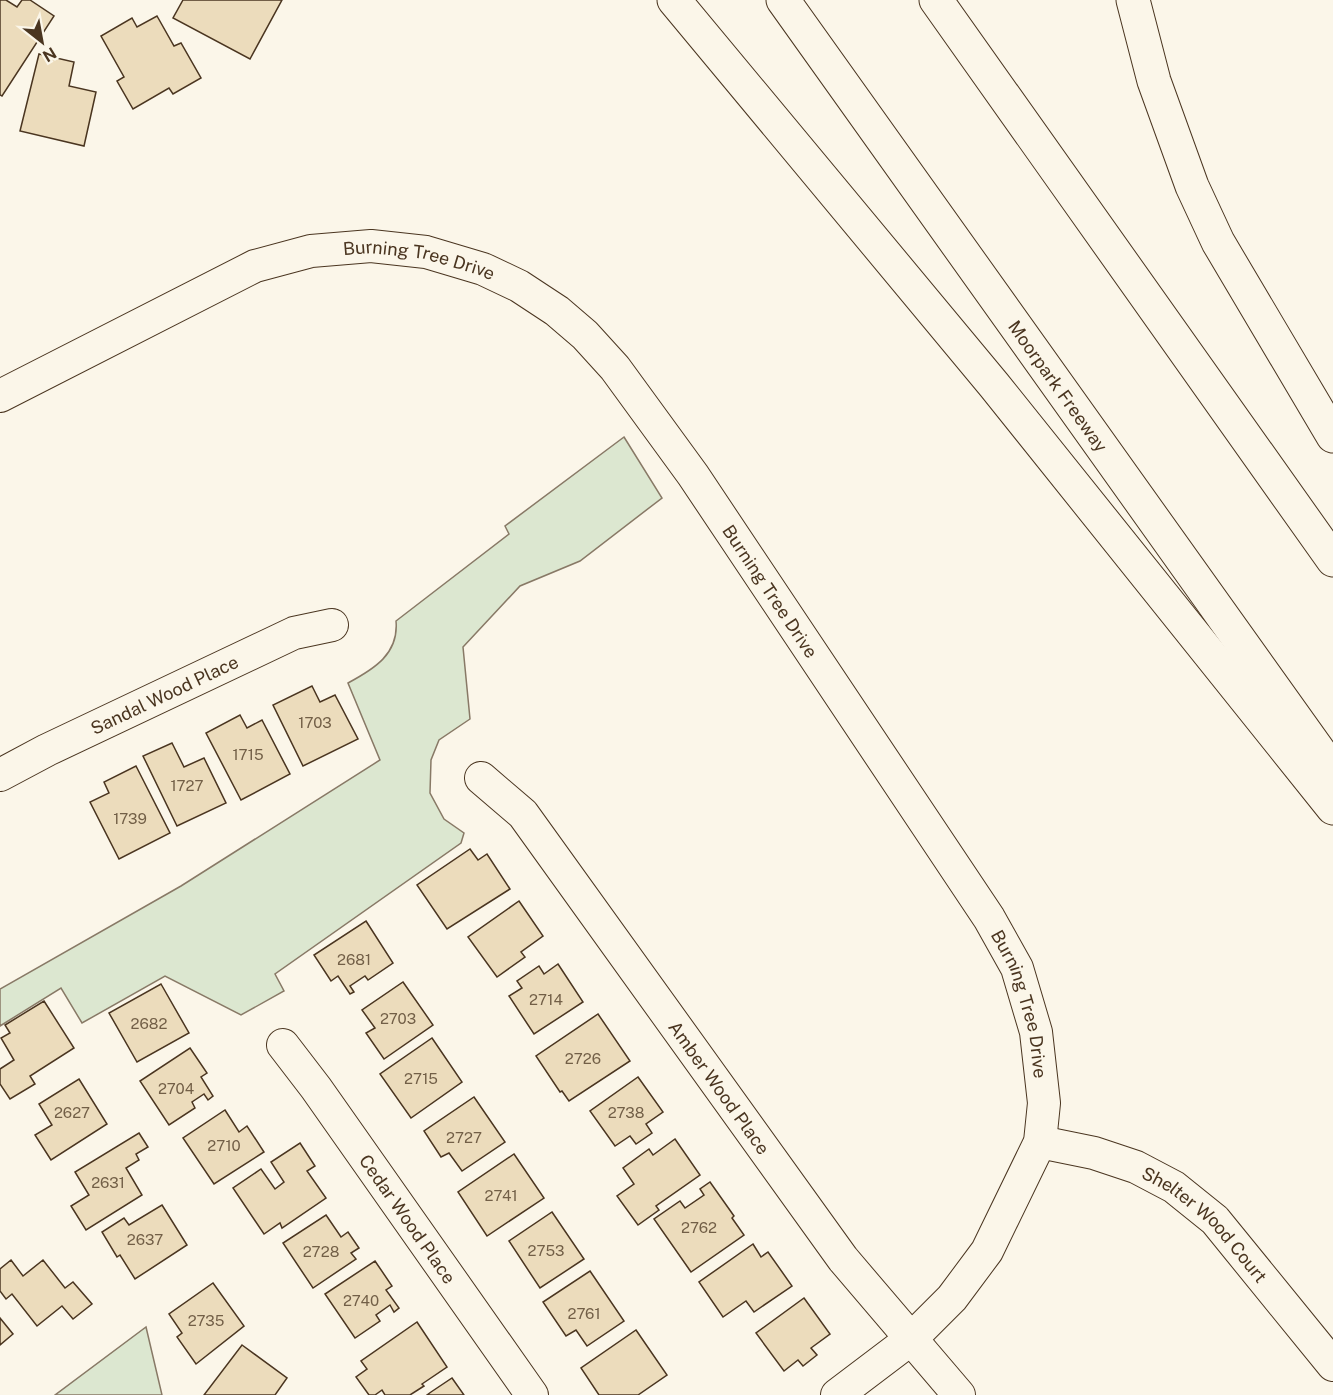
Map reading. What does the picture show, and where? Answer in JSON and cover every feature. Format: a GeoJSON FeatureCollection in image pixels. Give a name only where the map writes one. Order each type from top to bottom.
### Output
{"type":"FeatureCollection","features":[{"type":"Feature","properties":{"kind":"highway"},"geometry":{"type":"LineString","coordinates":[[674,0],[994,385],[1333,807]]}},
{"type":"Feature","properties":{"kind":"highway","name":"Moorpark Freeway"},"geometry":{"type":"LineString","coordinates":[[783,0],[1333,771]]}},
{"type":"Feature","properties":{"kind":"highway"},"geometry":{"type":"LineString","coordinates":[[936,0],[1333,560]]}},
{"type":"Feature","properties":{"kind":"highway"},"geometry":{"type":"LineString","coordinates":[[1133,0],[1154,81],[1192,186],[1218,242],[1333,436]]}},
{"type":"Feature","properties":{"kind":"street","name":"Burning Tree Drive"},"geometry":{"type":"LineString","coordinates":[[0,396],[255,266],[311,251],[370,246],[426,252],[483,269],[519,286],[557,311],[585,335],[615,368],[693,475],[989,918],[1017,968],[1036,1032],[1044,1103],[1040,1142],[987,1251],[952,1298],[911,1339],[837,1395]]}},
{"type":"Feature","properties":{"kind":"street","name":"Sandal Wood Place"},"geometry":{"type":"LineString","coordinates":[[0,775],[47,750],[294,633],[332,625]]}},
{"type":"Feature","properties":{"kind":"street","name":"Amber Wood Place"},"geometry":{"type":"LineString","coordinates":[[481,778],[523,814],[843,1258],[959,1395]]}},
{"type":"Feature","properties":{"kind":"street","name":"Cedar Wood Place"},"geometry":{"type":"LineString","coordinates":[[283,1045],[316,1088],[532,1395]]}},
{"type":"Feature","properties":{"kind":"street","name":"Shelter Wood Court"},"geometry":{"type":"LineString","coordinates":[[1040,1142],[1094,1153],[1136,1167],[1174,1187],[1215,1220],[1333,1365]]}},
{"type":"Feature","properties":{"kind":"green space"},"geometry":{"type":"Polygon","coordinates":[[[624,437],[662,498],[580,561],[520,586],[463,647],[470,719],[439,740],[431,760],[430,793],[444,819],[464,833],[461,843],[275,974],[284,991],[241,1015],[165,976],[82,1023],[61,988],[0,1026],[0,989],[181,886],[380,760],[348,683],[383,659],[393,643],[396,621],[509,534],[505,526],[624,437]]]}},
{"type":"Feature","properties":{"kind":"green space"},"geometry":{"type":"Polygon","coordinates":[[[146,1327],[162,1395],[55,1395],[146,1327]]]}},
{"type":"Feature","properties":{"kind":"building"},"geometry":{"type":"Polygon","coordinates":[[[0,0],[6,0],[17,7],[22,0],[30,0],[54,16],[2,96],[0,95],[0,0]]]}},
{"type":"Feature","properties":{"kind":"building"},"geometry":{"type":"Polygon","coordinates":[[[183,0],[282,0],[250,59],[173,18],[183,0]]]}},
{"type":"Feature","properties":{"kind":"building"},"geometry":{"type":"Polygon","coordinates":[[[157,16],[174,46],[181,43],[201,78],[173,94],[169,88],[133,109],[117,81],[124,77],[101,36],[132,18],[137,27],[157,16]]]}},
{"type":"Feature","properties":{"kind":"building"},"geometry":{"type":"Polygon","coordinates":[[[39,54],[74,62],[69,86],[96,92],[84,146],[20,131],[39,54]]]}},
{"type":"Feature","properties":{"kind":"building"},"geometry":{"type":"Polygon","coordinates":[[[312,686],[320,702],[335,695],[358,739],[303,766],[273,705],[312,686]]]}},
{"type":"Feature","properties":{"kind":"building"},"geometry":{"type":"Polygon","coordinates":[[[240,715],[247,728],[262,720],[290,774],[241,800],[206,733],[240,715]]]}},
{"type":"Feature","properties":{"kind":"building"},"geometry":{"type":"Polygon","coordinates":[[[172,743],[184,767],[204,758],[226,803],[177,826],[143,756],[172,743]]]}},
{"type":"Feature","properties":{"kind":"building"},"geometry":{"type":"Polygon","coordinates":[[[136,766],[170,833],[119,859],[90,802],[109,793],[104,782],[136,766]]]}},
{"type":"Feature","properties":{"kind":"building"},"geometry":{"type":"Polygon","coordinates":[[[470,849],[478,860],[487,854],[510,889],[447,929],[417,885],[470,849]]]}},
{"type":"Feature","properties":{"kind":"building"},"geometry":{"type":"Polygon","coordinates":[[[519,901],[543,936],[521,952],[525,957],[497,977],[468,937],[519,901]]]}},
{"type":"Feature","properties":{"kind":"building"},"geometry":{"type":"Polygon","coordinates":[[[366,921],[393,963],[368,980],[365,976],[350,986],[354,992],[350,994],[338,976],[331,981],[314,955],[366,921]]]}},
{"type":"Feature","properties":{"kind":"building"},"geometry":{"type":"Polygon","coordinates":[[[558,964],[583,1002],[534,1034],[509,996],[522,988],[517,981],[539,966],[544,974],[558,964]]]}},
{"type":"Feature","properties":{"kind":"building"},"geometry":{"type":"Polygon","coordinates":[[[403,982],[433,1025],[384,1059],[366,1033],[375,1028],[362,1010],[403,982]]]}},
{"type":"Feature","properties":{"kind":"building"},"geometry":{"type":"Polygon","coordinates":[[[161,984],[189,1033],[137,1062],[109,1013],[161,984]]]}},
{"type":"Feature","properties":{"kind":"building"},"geometry":{"type":"Polygon","coordinates":[[[44,1001],[74,1048],[30,1076],[35,1084],[10,1099],[0,1084],[0,1069],[14,1060],[1,1038],[10,1033],[5,1025],[44,1001]]]}},
{"type":"Feature","properties":{"kind":"building"},"geometry":{"type":"Polygon","coordinates":[[[598,1014],[630,1061],[569,1101],[562,1091],[560,1092],[536,1056],[598,1014]]]}},
{"type":"Feature","properties":{"kind":"building"},"geometry":{"type":"Polygon","coordinates":[[[432,1038],[462,1082],[411,1118],[380,1074],[432,1038]]]}},
{"type":"Feature","properties":{"kind":"building"},"geometry":{"type":"Polygon","coordinates":[[[190,1048],[207,1073],[201,1077],[213,1096],[208,1100],[204,1094],[192,1102],[195,1108],[169,1125],[140,1081],[190,1048]]]}},
{"type":"Feature","properties":{"kind":"building"},"geometry":{"type":"Polygon","coordinates":[[[638,1077],[663,1112],[646,1124],[652,1133],[636,1144],[630,1136],[615,1146],[590,1111],[638,1077]]]}},
{"type":"Feature","properties":{"kind":"building"},"geometry":{"type":"Polygon","coordinates":[[[79,1079],[107,1124],[51,1160],[35,1135],[52,1125],[39,1104],[79,1079]]]}},
{"type":"Feature","properties":{"kind":"building"},"geometry":{"type":"Polygon","coordinates":[[[474,1097],[505,1142],[462,1171],[449,1153],[441,1157],[424,1131],[474,1097]]]}},
{"type":"Feature","properties":{"kind":"building"},"geometry":{"type":"Polygon","coordinates":[[[225,1110],[239,1132],[247,1126],[264,1152],[214,1184],[183,1138],[225,1110]]]}},
{"type":"Feature","properties":{"kind":"building"},"geometry":{"type":"Polygon","coordinates":[[[139,1133],[148,1147],[136,1154],[139,1160],[126,1168],[142,1195],[86,1230],[71,1206],[89,1195],[75,1172],[139,1133]]]}},
{"type":"Feature","properties":{"kind":"building"},"geometry":{"type":"Polygon","coordinates":[[[675,1139],[700,1175],[656,1206],[659,1210],[638,1225],[617,1196],[634,1184],[623,1168],[649,1149],[653,1155],[675,1139]]]}},
{"type":"Feature","properties":{"kind":"building"},"geometry":{"type":"Polygon","coordinates":[[[300,1143],[315,1166],[307,1171],[326,1198],[282,1228],[280,1223],[264,1234],[233,1188],[261,1169],[275,1189],[284,1182],[271,1162],[300,1143]]]}},
{"type":"Feature","properties":{"kind":"building"},"geometry":{"type":"Polygon","coordinates":[[[514,1154],[544,1198],[487,1236],[458,1192],[514,1154]]]}},
{"type":"Feature","properties":{"kind":"building"},"geometry":{"type":"Polygon","coordinates":[[[710,1182],[734,1216],[732,1218],[744,1235],[691,1272],[654,1219],[680,1201],[685,1208],[704,1195],[700,1189],[710,1182]]]}},
{"type":"Feature","properties":{"kind":"building"},"geometry":{"type":"Polygon","coordinates":[[[162,1205],[187,1245],[135,1279],[120,1255],[117,1257],[102,1232],[124,1218],[129,1225],[162,1205]]]}},
{"type":"Feature","properties":{"kind":"building"},"geometry":{"type":"Polygon","coordinates":[[[552,1212],[584,1259],[540,1288],[509,1241],[552,1212]]]}},
{"type":"Feature","properties":{"kind":"building"},"geometry":{"type":"Polygon","coordinates":[[[326,1215],[341,1237],[348,1232],[359,1248],[351,1253],[356,1259],[313,1288],[283,1243],[326,1215]]]}},
{"type":"Feature","properties":{"kind":"building"},"geometry":{"type":"Polygon","coordinates":[[[753,1244],[761,1257],[768,1252],[792,1286],[754,1312],[746,1301],[723,1317],[699,1282],[753,1244]]]}},
{"type":"Feature","properties":{"kind":"building"},"geometry":{"type":"Polygon","coordinates":[[[11,1260],[23,1276],[43,1260],[65,1288],[73,1282],[92,1304],[73,1319],[62,1306],[37,1326],[12,1294],[6,1299],[0,1291],[0,1269],[11,1260]]]}},
{"type":"Feature","properties":{"kind":"building"},"geometry":{"type":"Polygon","coordinates":[[[375,1261],[392,1286],[386,1290],[399,1308],[394,1312],[390,1305],[376,1315],[380,1321],[355,1338],[325,1294],[375,1261]]]}},
{"type":"Feature","properties":{"kind":"building"},"geometry":{"type":"Polygon","coordinates":[[[590,1271],[624,1321],[587,1346],[576,1330],[566,1336],[543,1302],[590,1271]]]}},
{"type":"Feature","properties":{"kind":"building"},"geometry":{"type":"Polygon","coordinates":[[[213,1283],[244,1326],[196,1364],[177,1337],[182,1333],[169,1314],[213,1283]]]}},
{"type":"Feature","properties":{"kind":"building"},"geometry":{"type":"Polygon","coordinates":[[[804,1298],[830,1334],[811,1348],[817,1355],[803,1366],[798,1360],[784,1371],[756,1333],[804,1298]]]}},
{"type":"Feature","properties":{"kind":"building"},"geometry":{"type":"Polygon","coordinates":[[[0,1318],[13,1334],[0,1345],[0,1318]]]}},
{"type":"Feature","properties":{"kind":"building"},"geometry":{"type":"Polygon","coordinates":[[[417,1322],[447,1367],[410,1395],[385,1395],[382,1390],[375,1395],[369,1395],[356,1377],[367,1369],[361,1361],[417,1322]]]}},
{"type":"Feature","properties":{"kind":"building"},"geometry":{"type":"Polygon","coordinates":[[[636,1330],[667,1375],[638,1395],[599,1395],[581,1368],[636,1330]]]}},
{"type":"Feature","properties":{"kind":"building"},"geometry":{"type":"Polygon","coordinates":[[[242,1345],[287,1378],[275,1395],[204,1395],[242,1345]]]}},
{"type":"Feature","properties":{"kind":"building"},"geometry":{"type":"Polygon","coordinates":[[[452,1378],[464,1395],[427,1395],[431,1392],[452,1378]]]}}]}
